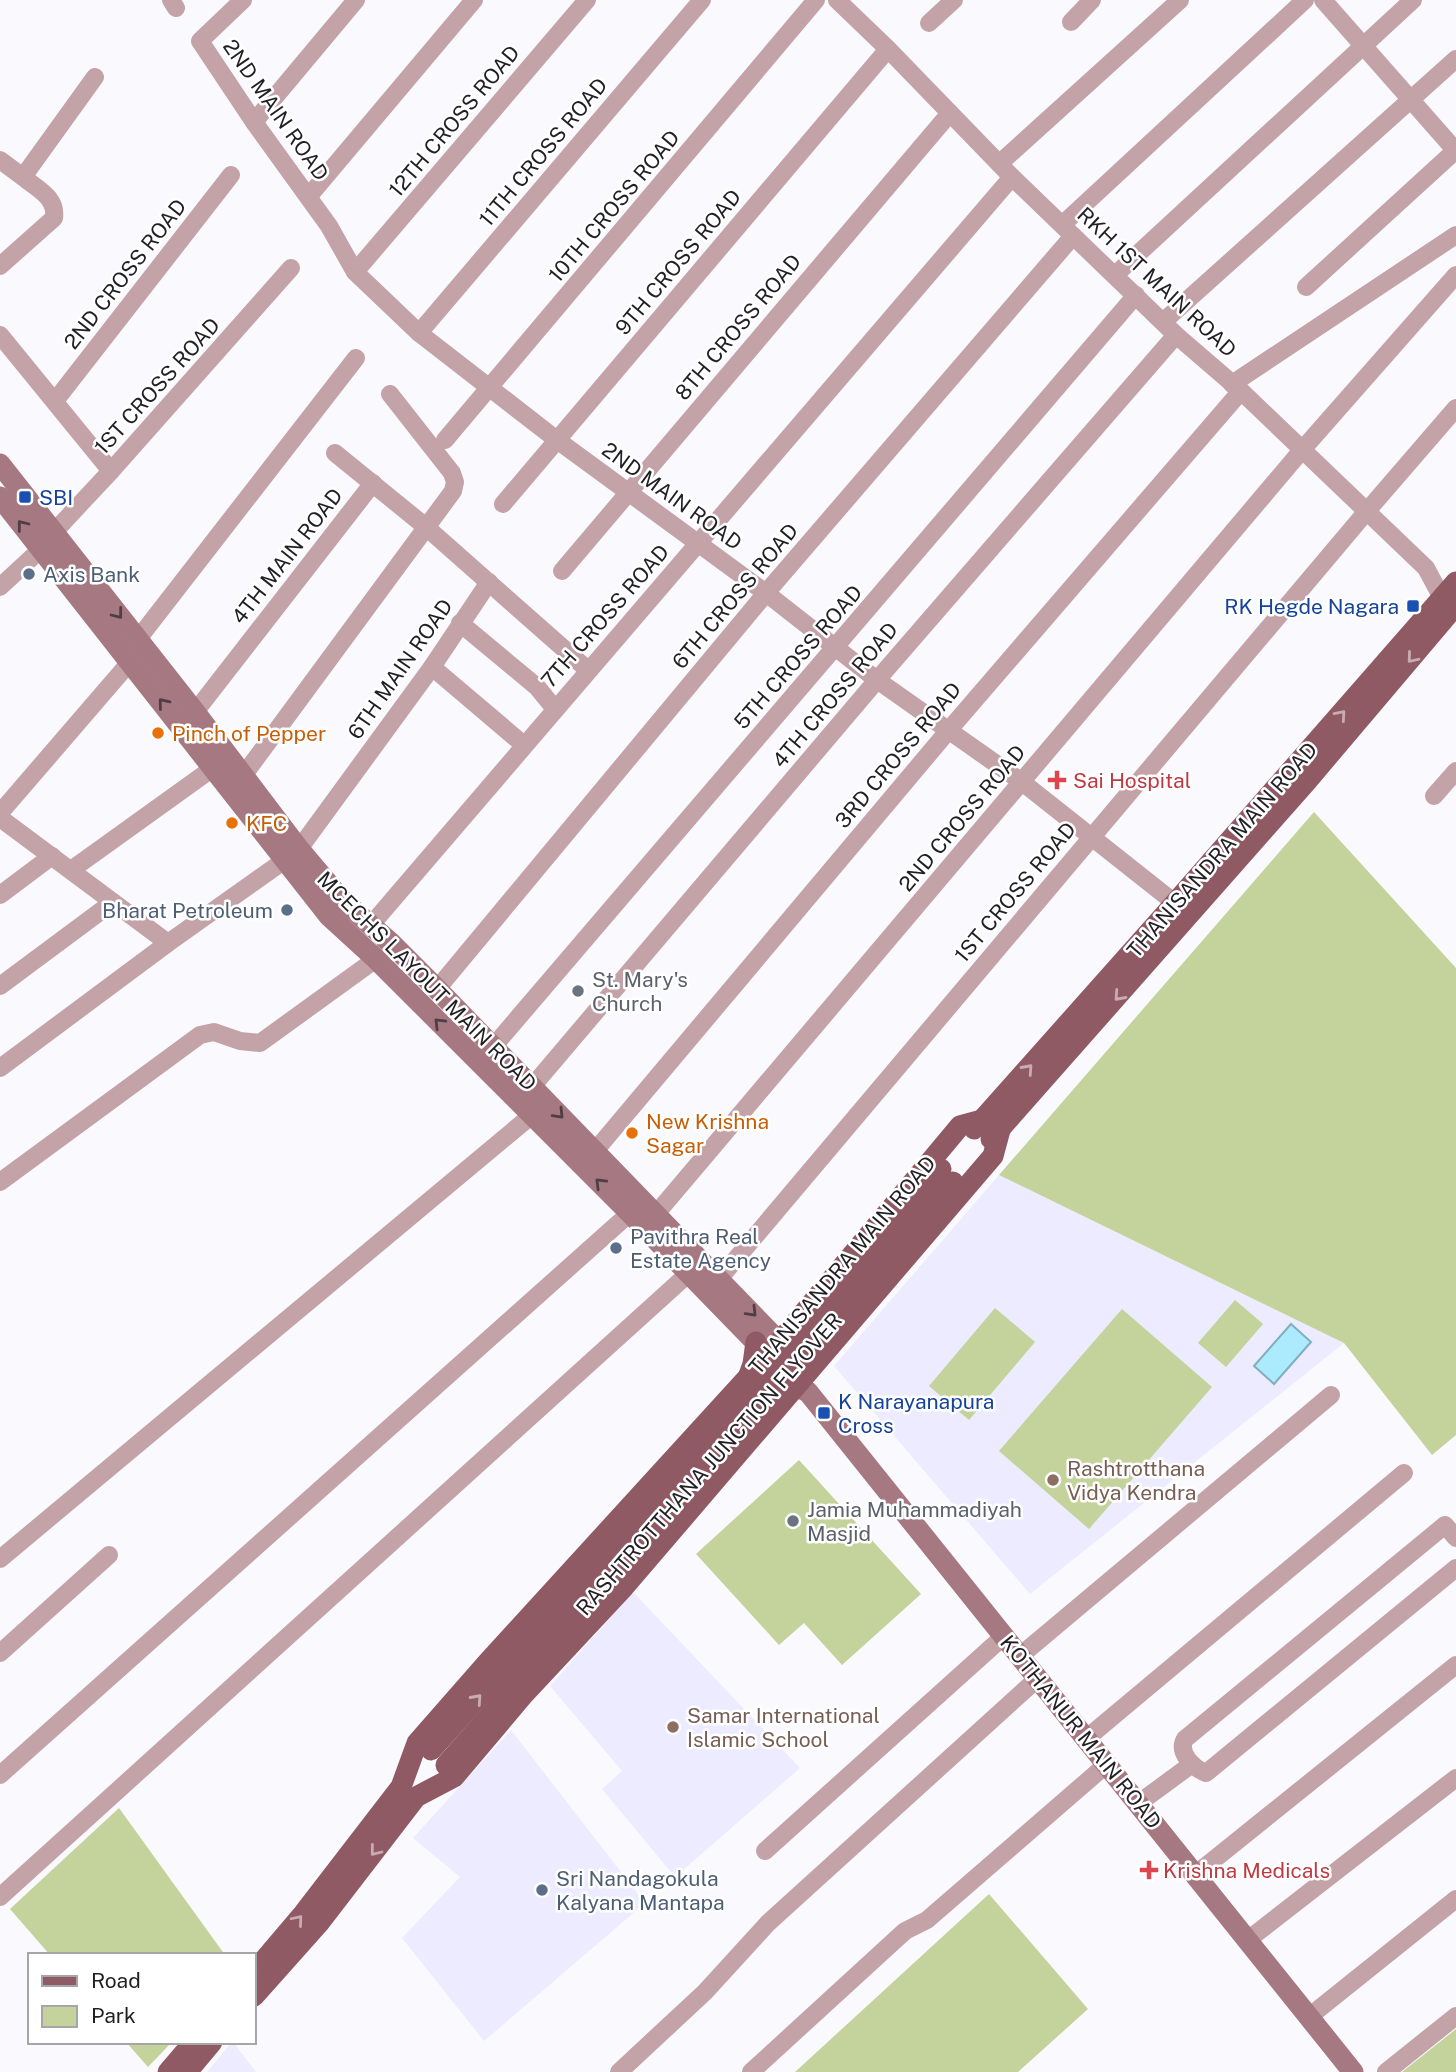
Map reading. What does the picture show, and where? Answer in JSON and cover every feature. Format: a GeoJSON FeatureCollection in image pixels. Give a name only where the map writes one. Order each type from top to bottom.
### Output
{"type":"FeatureCollection","features":[{"type":"Feature","properties":{"kind":"main road","name":"MCECHS LAYOUT MAIN ROAD"},"geometry":{"type":"LineString","coordinates":[[0,464],[130,662],[243,776],[329,916],[528,1102],[630,1213],[804,1384]]}},
{"type":"Feature","properties":{"kind":"main road","name":"MCECHS LAYOUT MAIN ROAD"},"geometry":{"type":"LineString","coordinates":[[0,497],[48,540],[138,639],[188,719],[213,768],[292,855],[391,943],[494,1047],[528,1102],[595,1151],[719,1279],[768,1346]]}},
{"type":"Feature","properties":{"kind":"main road","name":"THANISANDRA MAIN ROAD"},"geometry":{"type":"LineString","coordinates":[[984,1133],[1183,909],[1448,598]]}},
{"type":"Feature","properties":{"kind":"main road","name":"THANISANDRA MAIN ROAD"},"geometry":{"type":"LineString","coordinates":[[256,1994],[319,1923],[409,1792],[417,1743],[746,1380],[768,1346],[960,1126],[984,1133]]}},
{"type":"Feature","properties":{"kind":"main road","name":"THANISANDRA MAIN ROAD"},"geometry":{"type":"LineString","coordinates":[[256,1970],[409,1792],[454,1777],[524,1694],[624,1587],[804,1384],[992,1156],[984,1133]]}},
{"type":"Feature","properties":{"kind":"main road","name":"RASHTROTTHANA JUNCTION FLYOVER"},"geometry":{"type":"LineString","coordinates":[[409,1792],[734,1413],[984,1133]]}},
{"type":"Feature","properties":{"kind":"main road","name":"KOTHANUR MAIN ROAD"},"geometry":{"type":"LineString","coordinates":[[804,1384],[1353,2072]]}},
{"type":"Feature","properties":{"kind":"main road"},"geometry":{"type":"LineString","coordinates":[[488,1662],[524,1694]]}},
{"type":"Feature","properties":{"kind":"main road"},"geometry":{"type":"LineString","coordinates":[[168,2072],[192,2044]]}},
{"type":"Feature","properties":{"kind":"main road"},"geometry":{"type":"LineString","coordinates":[[187,2072],[210,2044]]}},
{"type":"Feature","properties":{"kind":"street","name":"2ND MAIN ROAD"},"geometry":{"type":"LineString","coordinates":[[243,0],[200,41],[254,122],[309,196],[355,272],[419,334],[557,440],[766,593],[877,680],[1022,782],[1183,909]]}},
{"type":"Feature","properties":{"kind":"street"},"geometry":{"type":"LineString","coordinates":[[254,122],[356,0]]}},
{"type":"Feature","properties":{"kind":"street"},"geometry":{"type":"LineString","coordinates":[[309,196],[474,0]]}},
{"type":"Feature","properties":{"kind":"street","name":"12TH CROSS ROAD"},"geometry":{"type":"LineString","coordinates":[[355,272],[587,0]]}},
{"type":"Feature","properties":{"kind":"street","name":"11TH CROSS ROAD"},"geometry":{"type":"LineString","coordinates":[[419,334],[702,0]]}},
{"type":"Feature","properties":{"kind":"street","name":"10TH CROSS ROAD"},"geometry":{"type":"LineString","coordinates":[[445,440],[816,0]]}},
{"type":"Feature","properties":{"kind":"street","name":"RKH 1ST MAIN ROAD"},"geometry":{"type":"LineString","coordinates":[[837,0],[1006,170],[1176,335],[1236,388],[1426,568],[1448,598]]}},
{"type":"Feature","properties":{"kind":"street"},"geometry":{"type":"LineString","coordinates":[[929,23],[954,0]]}},
{"type":"Feature","properties":{"kind":"street"},"geometry":{"type":"LineString","coordinates":[[1071,22],[1092,0]]}},
{"type":"Feature","properties":{"kind":"street","name":"7TH CROSS ROAD"},"geometry":{"type":"LineString","coordinates":[[371,925],[697,544],[1006,170],[1180,0]]}},
{"type":"Feature","properties":{"kind":"street","name":"6TH CROSS ROAD"},"geometry":{"type":"LineString","coordinates":[[436,989],[1068,230],[1305,0]]}},
{"type":"Feature","properties":{"kind":"street"},"geometry":{"type":"LineString","coordinates":[[1306,287],[1456,150],[1322,0]]}},
{"type":"Feature","properties":{"kind":"street"},"geometry":{"type":"LineString","coordinates":[[1115,275],[1413,0]]}},
{"type":"Feature","properties":{"kind":"street","name":"9TH CROSS ROAD"},"geometry":{"type":"LineString","coordinates":[[503,504],[888,49]]}},
{"type":"Feature","properties":{"kind":"street"},"geometry":{"type":"LineString","coordinates":[[1164,321],[1456,59]]}},
{"type":"Feature","properties":{"kind":"street"},"geometry":{"type":"LineString","coordinates":[[23,177],[95,77]]}},
{"type":"Feature","properties":{"kind":"street","name":"8TH CROSS ROAD"},"geometry":{"type":"LineString","coordinates":[[562,571],[950,113]]}},
{"type":"Feature","properties":{"kind":"street"},"geometry":{"type":"LineString","coordinates":[[0,160],[50,198],[55,208],[54,218],[0,266]]}},
{"type":"Feature","properties":{"kind":"street","name":"2ND CROSS ROAD"},"geometry":{"type":"LineString","coordinates":[[55,401],[231,175]]}},
{"type":"Feature","properties":{"kind":"street","name":"3RD CROSS ROAD"},"geometry":{"type":"LineString","coordinates":[[595,1151],[1236,388],[1456,235]]}},
{"type":"Feature","properties":{"kind":"street"},"geometry":{"type":"LineString","coordinates":[[338,241],[369,255]]}},
{"type":"Feature","properties":{"kind":"street","name":"1ST CROSS ROAD"},"geometry":{"type":"LineString","coordinates":[[0,587],[48,540],[292,268]]}},
{"type":"Feature","properties":{"kind":"street","name":"2ND CROSS ROAD"},"geometry":{"type":"LineString","coordinates":[[656,1214],[1302,450],[1456,275]]}},
{"type":"Feature","properties":{"kind":"street","name":"5TH CROSS ROAD"},"geometry":{"type":"LineString","coordinates":[[494,1047],[1136,295]]}},
{"type":"Feature","properties":{"kind":"street"},"geometry":{"type":"LineString","coordinates":[[0,335],[111,471]]}},
{"type":"Feature","properties":{"kind":"street","name":"4TH CROSS ROAD"},"geometry":{"type":"LineString","coordinates":[[0,1559],[528,1102],[877,680],[1176,335]]}},
{"type":"Feature","properties":{"kind":"street"},"geometry":{"type":"LineString","coordinates":[[138,639],[356,358]]}},
{"type":"Feature","properties":{"kind":"street"},"geometry":{"type":"LineString","coordinates":[[243,776],[453,491],[455,482],[452,473],[390,394]]}},
{"type":"Feature","properties":{"kind":"street","name":"1ST CROSS ROAD"},"geometry":{"type":"LineString","coordinates":[[719,1279],[1456,408]]}},
{"type":"Feature","properties":{"kind":"street"},"geometry":{"type":"LineString","coordinates":[[335,453],[373,482]]}},
{"type":"Feature","properties":{"kind":"street","name":"4TH MAIN ROAD"},"geometry":{"type":"LineString","coordinates":[[188,719],[373,482],[426,527]]}},
{"type":"Feature","properties":{"kind":"street"},"geometry":{"type":"LineString","coordinates":[[426,527],[588,670]]}},
{"type":"Feature","properties":{"kind":"street","name":"6TH MAIN ROAD"},"geometry":{"type":"LineString","coordinates":[[0,1068],[292,855],[432,667],[489,582]]}},
{"type":"Feature","properties":{"kind":"street"},"geometry":{"type":"LineString","coordinates":[[460,623],[537,687],[555,709]]}},
{"type":"Feature","properties":{"kind":"street"},"geometry":{"type":"LineString","coordinates":[[130,662],[0,816],[168,943]]}},
{"type":"Feature","properties":{"kind":"street"},"geometry":{"type":"LineString","coordinates":[[432,667],[524,745]]}},
{"type":"Feature","properties":{"kind":"street"},"geometry":{"type":"LineString","coordinates":[[71,870],[213,768]]}},
{"type":"Feature","properties":{"kind":"street"},"geometry":{"type":"LineString","coordinates":[[1434,796],[1456,771]]}},
{"type":"Feature","properties":{"kind":"street"},"geometry":{"type":"LineString","coordinates":[[0,895],[52,856]]}},
{"type":"Feature","properties":{"kind":"street"},"geometry":{"type":"LineString","coordinates":[[0,986],[113,902]]}},
{"type":"Feature","properties":{"kind":"street"},"geometry":{"type":"LineString","coordinates":[[0,1182],[200,1035],[214,1032],[240,1041],[260,1043],[376,959],[391,943]]}},
{"type":"Feature","properties":{"kind":"street"},"geometry":{"type":"LineString","coordinates":[[0,1775],[630,1213]]}},
{"type":"Feature","properties":{"kind":"street"},"geometry":{"type":"LineString","coordinates":[[0,1897],[689,1273]]}},
{"type":"Feature","properties":{"kind":"street"},"geometry":{"type":"LineString","coordinates":[[1020,1656],[1331,1395]]}},
{"type":"Feature","properties":{"kind":"street"},"geometry":{"type":"LineString","coordinates":[[1087,1738],[1404,1473]]}},
{"type":"Feature","properties":{"kind":"street"},"geometry":{"type":"LineString","coordinates":[[1456,1538],[1446,1525],[1185,1739],[1181,1748],[1192,1765],[1201,1772],[1206,1773],[1212,1769],[1456,1568]]}},
{"type":"Feature","properties":{"kind":"street"},"geometry":{"type":"LineString","coordinates":[[0,1653],[108,1555]]}},
{"type":"Feature","properties":{"kind":"street"},"geometry":{"type":"LineString","coordinates":[[765,1851],[1004,1636]]}},
{"type":"Feature","properties":{"kind":"street"},"geometry":{"type":"LineString","coordinates":[[1196,1874],[1456,1665]]}},
{"type":"Feature","properties":{"kind":"street"},"geometry":{"type":"LineString","coordinates":[[619,2072],[705,1992],[768,1923],[1038,1678]]}},
{"type":"Feature","properties":{"kind":"street"},"geometry":{"type":"LineString","coordinates":[[751,2072],[905,1931],[927,1920],[1107,1764]]}},
{"type":"Feature","properties":{"kind":"street"},"geometry":{"type":"LineString","coordinates":[[1139,1803],[1192,1765]]}},
{"type":"Feature","properties":{"kind":"street"},"geometry":{"type":"LineString","coordinates":[[1248,1939],[1456,1777]]}},
{"type":"Feature","properties":{"kind":"street"},"geometry":{"type":"LineString","coordinates":[[1310,2016],[1456,1899]]}},
{"type":"Feature","properties":{"kind":"street"},"geometry":{"type":"LineString","coordinates":[[1387,2072],[1456,2016]]}},
{"type":"Feature","properties":{"kind":"shaded area","name":"Rashtrotthana Vidya Kendra"},"geometry":{"type":"Polygon","coordinates":[[[999,1175],[1344,1343],[1030,1594],[834,1366],[999,1175]]]}},
{"type":"Feature","properties":{"kind":"shaded area","name":"Samar International Islamic School"},"geometry":{"type":"Polygon","coordinates":[[[633,1592],[800,1768],[675,1877],[602,1789],[622,1771],[550,1686],[633,1592]]]}},
{"type":"Feature","properties":{"kind":"shaded area","name":"Sri Nandagokula Kalyana Mantapa"},"geometry":{"type":"Polygon","coordinates":[[[511,1730],[645,1903],[484,2041],[402,1938],[460,1877],[413,1838],[511,1730]]]}},
{"type":"Feature","properties":{"kind":"shaded area"},"geometry":{"type":"Polygon","coordinates":[[[230,2044],[235,2044],[256,2072],[207,2072],[230,2044]]]}},
{"type":"Feature","properties":{"kind":"green space"},"geometry":{"type":"Polygon","coordinates":[[[1314,812],[1456,968],[1456,1435],[1432,1455],[1344,1343],[999,1175],[1314,812]]]}},
{"type":"Feature","properties":{"kind":"green space"},"geometry":{"type":"Polygon","coordinates":[[[1235,1300],[1263,1324],[1226,1367],[1198,1343],[1235,1300]]]}},
{"type":"Feature","properties":{"kind":"green space"},"geometry":{"type":"Polygon","coordinates":[[[995,1308],[1035,1342],[969,1420],[929,1386],[995,1308]]]}},
{"type":"Feature","properties":{"kind":"green space"},"geometry":{"type":"Polygon","coordinates":[[[1122,1309],[1212,1387],[1089,1529],[999,1451],[1122,1309]]]}},
{"type":"Feature","properties":{"kind":"green space"},"geometry":{"type":"Polygon","coordinates":[[[799,1460],[921,1594],[842,1665],[804,1623],[779,1645],[696,1554],[799,1460]]]}},
{"type":"Feature","properties":{"kind":"green space"},"geometry":{"type":"Polygon","coordinates":[[[119,1808],[224,1953],[48,1953],[10,1909],[119,1808]]]}},
{"type":"Feature","properties":{"kind":"green space"},"geometry":{"type":"Polygon","coordinates":[[[989,1894],[1088,2009],[1018,2072],[795,2072],[989,1894]]]}},
{"type":"Feature","properties":{"kind":"green space"},"geometry":{"type":"Polygon","coordinates":[[[1456,2029],[1456,2072],[1402,2072],[1456,2029]]]}},
{"type":"Feature","properties":{"kind":"green space"},"geometry":{"type":"Polygon","coordinates":[[[128,2044],[170,2044],[148,2067],[128,2044]]]}},
{"type":"Feature","properties":{"kind":"water"},"geometry":{"type":"Polygon","coordinates":[[[1291,1324],[1311,1342],[1274,1384],[1254,1366],[1291,1324]]]}},
{"type":"Feature","properties":{"kind":"place","name":"SBI"},"geometry":{"type":"Point","coordinates":[25,497]}},
{"type":"Feature","properties":{"kind":"place","name":"Axis Bank"},"geometry":{"type":"Point","coordinates":[29,574]}},
{"type":"Feature","properties":{"kind":"place","name":"RK Hegde Nagara"},"geometry":{"type":"Point","coordinates":[1413,606]}},
{"type":"Feature","properties":{"kind":"place","name":"Pinch of Pepper"},"geometry":{"type":"Point","coordinates":[158,733]}},
{"type":"Feature","properties":{"kind":"place","name":"Sai Hospital"},"geometry":{"type":"Point","coordinates":[1057,780]}},
{"type":"Feature","properties":{"kind":"place","name":"KFC"},"geometry":{"type":"Point","coordinates":[232,823]}},
{"type":"Feature","properties":{"kind":"place","name":"Bharat Petroleum"},"geometry":{"type":"Point","coordinates":[287,910]}},
{"type":"Feature","properties":{"kind":"place","name":"St. Mary's Church"},"geometry":{"type":"Point","coordinates":[578,991]}},
{"type":"Feature","properties":{"kind":"place","name":"New Krishna Sagar"},"geometry":{"type":"Point","coordinates":[632,1133]}},
{"type":"Feature","properties":{"kind":"place","name":"Pavithra Real Estate Agency"},"geometry":{"type":"Point","coordinates":[616,1248]}},
{"type":"Feature","properties":{"kind":"place","name":"K Narayanapura Cross"},"geometry":{"type":"Point","coordinates":[824,1413]}},
{"type":"Feature","properties":{"kind":"place","name":"Rashtrotthana Vidya Kendra"},"geometry":{"type":"Point","coordinates":[1053,1480]}},
{"type":"Feature","properties":{"kind":"place","name":"Jamia Muhammadiyah Masjid"},"geometry":{"type":"Point","coordinates":[793,1521]}},
{"type":"Feature","properties":{"kind":"place","name":"Samar International Islamic School"},"geometry":{"type":"Point","coordinates":[673,1727]}},
{"type":"Feature","properties":{"kind":"place","name":"Krishna Medicals"},"geometry":{"type":"Point","coordinates":[1149,1870]}},
{"type":"Feature","properties":{"kind":"place","name":"Sri Nandagokula Kalyana Mantapa"},"geometry":{"type":"Point","coordinates":[542,1890]}}]}
